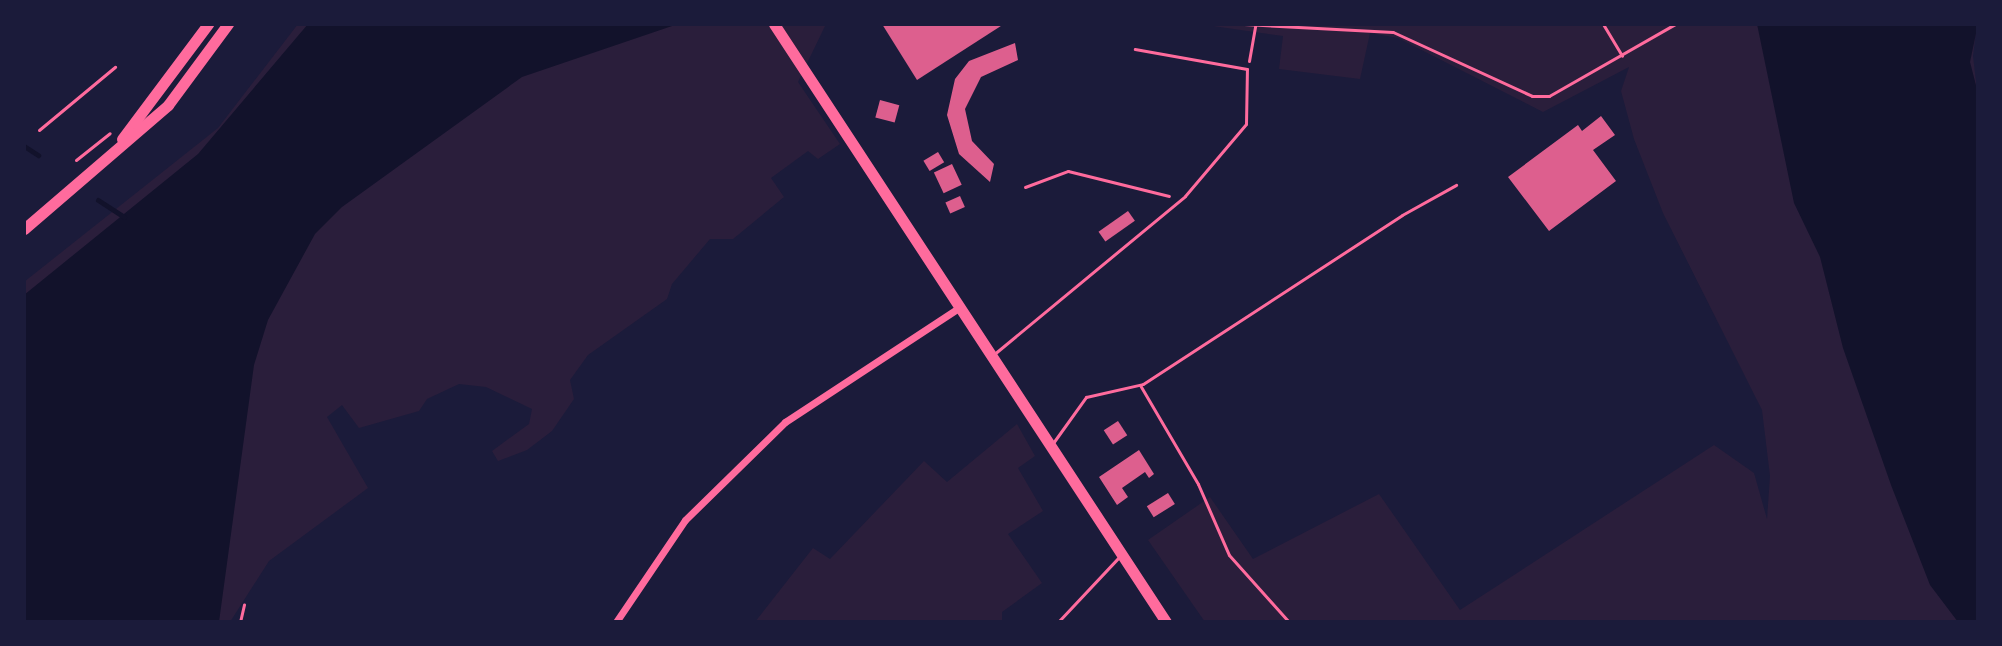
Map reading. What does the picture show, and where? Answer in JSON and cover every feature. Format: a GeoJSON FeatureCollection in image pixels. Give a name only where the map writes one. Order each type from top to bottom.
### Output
{"type":"FeatureCollection","features":[{"type":"Feature","properties":{"kind":"main road"},"geometry":{"type":"LineString","coordinates":[[100,166],[208,24]]}},
{"type":"Feature","properties":{"kind":"main road"},"geometry":{"type":"LineString","coordinates":[[24,229],[168,105],[228,24]]}},
{"type":"Feature","properties":{"kind":"main road"},"geometry":{"type":"LineString","coordinates":[[774,24],[1166,622]]}},
{"type":"Feature","properties":{"kind":"street"},"geometry":{"type":"LineString","coordinates":[[616,622],[685,520],[785,422],[960,307]]}},
{"type":"Feature","properties":{"kind":"lane"},"geometry":{"type":"LineString","coordinates":[[992,356],[1181,199],[1246,124],[1247,69],[1135,49]]}},
{"type":"Feature","properties":{"kind":"lane"},"geometry":{"type":"LineString","coordinates":[[39,130],[115,67]]}},
{"type":"Feature","properties":{"kind":"lane"},"geometry":{"type":"LineString","coordinates":[[1051,446],[1086,397],[1140,385],[1402,215],[1456,185]]}},
{"type":"Feature","properties":{"kind":"lane"},"geometry":{"type":"LineString","coordinates":[[1140,385],[1198,484],[1229,555],[1289,622]]}},
{"type":"Feature","properties":{"kind":"lane"},"geometry":{"type":"LineString","coordinates":[[1058,622],[1121,554]]}},
{"type":"Feature","properties":{"kind":"lane"},"geometry":{"type":"LineString","coordinates":[[240,622],[244,604]]}},
{"type":"Feature","properties":{"kind":"path"},"geometry":{"type":"LineString","coordinates":[[1244,24],[1393,32],[1532,96],[1549,96],[1675,24]]}},
{"type":"Feature","properties":{"kind":"path"},"geometry":{"type":"LineString","coordinates":[[1393,32],[1396,24]]}},
{"type":"Feature","properties":{"kind":"path"},"geometry":{"type":"LineString","coordinates":[[1603,24],[1622,56]]}},
{"type":"Feature","properties":{"kind":"path"},"geometry":{"type":"LineString","coordinates":[[1247,69],[1255,26]]}},
{"type":"Feature","properties":{"kind":"path"},"geometry":{"type":"LineString","coordinates":[[1025,187],[1068,171],[1181,199]]}},
{"type":"Feature","properties":{"kind":"shaded area"},"geometry":{"type":"Polygon","coordinates":[[[298,24],[826,24],[798,82],[840,144],[818,159],[808,151],[771,178],[784,197],[733,239],[710,239],[672,284],[667,299],[588,355],[570,380],[574,399],[552,431],[527,450],[498,461],[492,451],[529,424],[532,409],[486,387],[459,384],[427,399],[419,411],[359,428],[342,405],[327,417],[368,488],[269,561],[230,622],[24,622],[24,282],[218,128],[298,24]]]}},
{"type":"Feature","properties":{"kind":"shaded area"},"geometry":{"type":"Polygon","coordinates":[[[308,24],[678,24],[522,77],[342,207],[315,234],[268,320],[254,365],[219,622],[24,622],[24,295],[198,154],[308,24]]]}},
{"type":"Feature","properties":{"kind":"shaded area"},"geometry":{"type":"Polygon","coordinates":[[[1199,24],[1977,24],[1973,56],[1978,99],[1978,622],[1205,622],[1148,540],[1210,497],[1253,559],[1379,494],[1460,610],[1714,445],[1754,473],[1767,519],[1770,476],[1762,410],[1663,213],[1634,139],[1621,91],[1629,67],[1543,112],[1398,38],[1370,33],[1360,79],[1279,69],[1283,36],[1199,24]]]}},
{"type":"Feature","properties":{"kind":"shaded area"},"geometry":{"type":"Polygon","coordinates":[[[1757,24],[1978,24],[1970,62],[1978,93],[1978,622],[1958,622],[1930,585],[1891,485],[1843,348],[1820,257],[1794,203],[1757,24]]]}},
{"type":"Feature","properties":{"kind":"shaded area"},"geometry":{"type":"Polygon","coordinates":[[[1017,424],[1035,456],[1018,468],[1043,511],[1008,534],[1042,583],[1002,612],[1002,622],[755,622],[813,548],[830,559],[924,461],[947,482],[1017,424]]]}},
{"type":"Feature","properties":{"kind":"building"},"geometry":{"type":"Polygon","coordinates":[[[882,24],[1004,24],[917,80],[882,24]]]}},
{"type":"Feature","properties":{"kind":"building"},"geometry":{"type":"Polygon","coordinates":[[[1015,43],[1018,60],[981,77],[965,109],[972,141],[994,164],[990,182],[959,154],[947,115],[955,79],[969,61],[1015,43]]]}},
{"type":"Feature","properties":{"kind":"building"},"geometry":{"type":"Polygon","coordinates":[[[880,100],[899,105],[895,123],[875,117],[880,100]]]}},
{"type":"Feature","properties":{"kind":"building"},"geometry":{"type":"Polygon","coordinates":[[[1601,116],[1615,135],[1593,150],[1616,181],[1549,231],[1508,177],[1578,125],[1582,131],[1601,116]]]}},
{"type":"Feature","properties":{"kind":"building"},"geometry":{"type":"Polygon","coordinates":[[[938,152],[944,162],[930,171],[923,161],[938,152]]]}},
{"type":"Feature","properties":{"kind":"building"},"geometry":{"type":"Polygon","coordinates":[[[952,164],[962,185],[944,193],[934,172],[952,164]]]}},
{"type":"Feature","properties":{"kind":"building"},"geometry":{"type":"Polygon","coordinates":[[[960,196],[965,207],[950,213],[945,203],[960,196]]]}},
{"type":"Feature","properties":{"kind":"building"},"geometry":{"type":"Polygon","coordinates":[[[1128,211],[1135,221],[1105,241],[1099,232],[1128,211]]]}},
{"type":"Feature","properties":{"kind":"building"},"geometry":{"type":"Polygon","coordinates":[[[1118,421],[1127,435],[1113,445],[1104,430],[1118,421]]]}},
{"type":"Feature","properties":{"kind":"building"},"geometry":{"type":"Polygon","coordinates":[[[1139,450],[1154,474],[1149,478],[1145,472],[1122,488],[1128,497],[1117,505],[1099,477],[1139,450]]]}},
{"type":"Feature","properties":{"kind":"building"},"geometry":{"type":"Polygon","coordinates":[[[1168,493],[1175,504],[1154,517],[1147,506],[1168,493]]]}},
{"type":"Feature","properties":{"kind":"waterway"},"geometry":{"type":"LineString","coordinates":[[24,146],[38,155]]}},
{"type":"Feature","properties":{"kind":"waterway"},"geometry":{"type":"LineString","coordinates":[[98,200],[124,217]]}}]}
